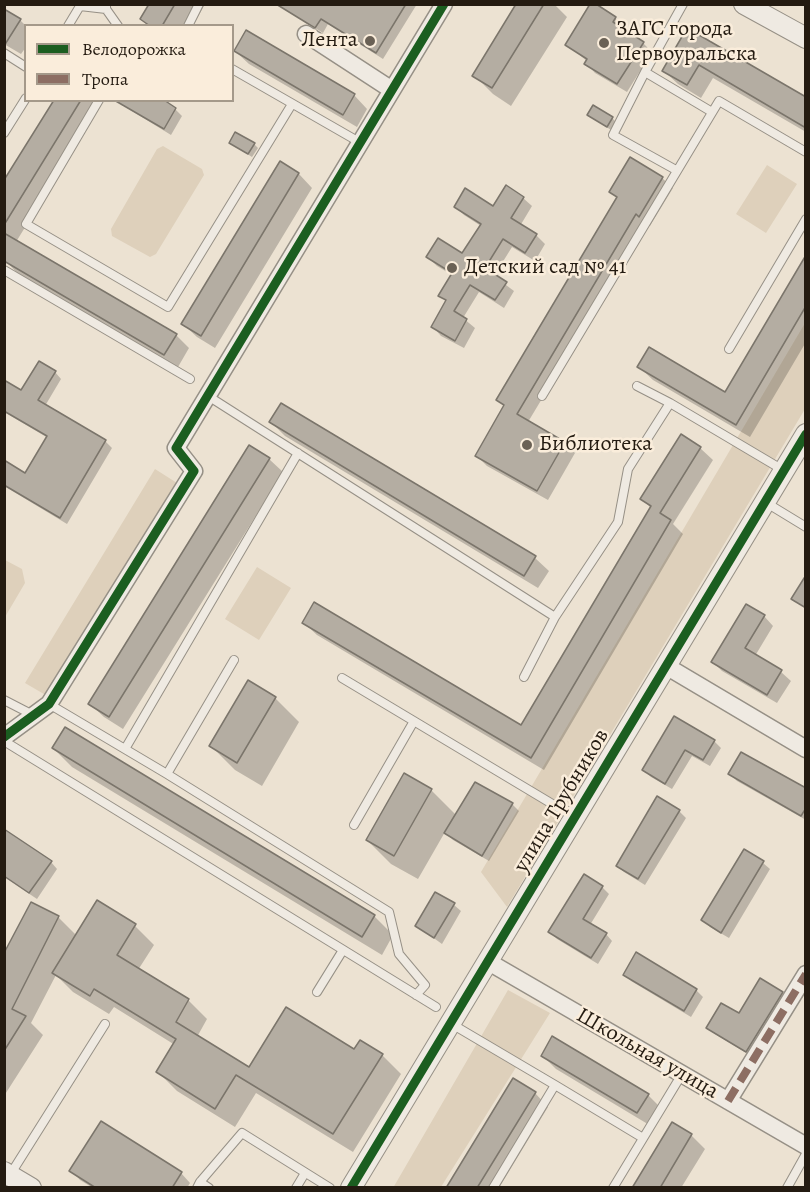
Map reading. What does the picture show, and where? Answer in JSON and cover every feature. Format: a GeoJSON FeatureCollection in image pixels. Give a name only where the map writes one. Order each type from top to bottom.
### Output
{"type":"FeatureCollection","features":[{"type":"Feature","properties":{"kind":"street"},"geometry":{"type":"LineString","coordinates":[[4,739],[49,704],[194,471],[176,448],[444,4]]}},
{"type":"Feature","properties":{"kind":"street"},"geometry":{"type":"LineString","coordinates":[[748,5],[806,38]]}},
{"type":"Feature","properties":{"kind":"street"},"geometry":{"type":"LineString","coordinates":[[306,34],[392,90]]}},
{"type":"Feature","properties":{"kind":"street","name":"улица Трубников"},"geometry":{"type":"LineString","coordinates":[[351,1188],[806,434]]}},
{"type":"Feature","properties":{"kind":"street"},"geometry":{"type":"LineString","coordinates":[[666,666],[806,749]]}},
{"type":"Feature","properties":{"kind":"street","name":"Школьная улица"},"geometry":{"type":"LineString","coordinates":[[487,961],[806,1146]]}},
{"type":"Feature","properties":{"kind":"street"},"geometry":{"type":"LineString","coordinates":[[728,1101],[806,974]]}},
{"type":"Feature","properties":{"kind":"street"},"geometry":{"type":"LineString","coordinates":[[7,1173],[31,1188]]}},
{"type":"Feature","properties":{"kind":"lane"},"geometry":{"type":"LineString","coordinates":[[189,24],[200,4]]}},
{"type":"Feature","properties":{"kind":"lane"},"geometry":{"type":"LineString","coordinates":[[676,170],[613,135],[683,4]]}},
{"type":"Feature","properties":{"kind":"lane"},"geometry":{"type":"LineString","coordinates":[[69,24],[78,5],[106,7],[117,24]]}},
{"type":"Feature","properties":{"kind":"lane"},"geometry":{"type":"LineString","coordinates":[[4,53],[24,66]]}},
{"type":"Feature","properties":{"kind":"lane"},"geometry":{"type":"LineString","coordinates":[[234,70],[361,143]]}},
{"type":"Feature","properties":{"kind":"lane"},"geometry":{"type":"LineString","coordinates":[[645,72],[712,112]]}},
{"type":"Feature","properties":{"kind":"lane"},"geometry":{"type":"LineString","coordinates":[[4,133],[24,101]]}},
{"type":"Feature","properties":{"kind":"lane"},"geometry":{"type":"LineString","coordinates":[[542,396],[719,101],[806,152]]}},
{"type":"Feature","properties":{"kind":"lane"},"geometry":{"type":"LineString","coordinates":[[98,102],[26,224],[168,307],[292,104]]}},
{"type":"Feature","properties":{"kind":"lane"},"geometry":{"type":"LineString","coordinates":[[729,349],[806,219]]}},
{"type":"Feature","properties":{"kind":"lane"},"geometry":{"type":"LineString","coordinates":[[4,270],[190,379]]}},
{"type":"Feature","properties":{"kind":"lane"},"geometry":{"type":"LineString","coordinates":[[637,386],[783,470]]}},
{"type":"Feature","properties":{"kind":"lane"},"geometry":{"type":"LineString","coordinates":[[208,396],[555,617]]}},
{"type":"Feature","properties":{"kind":"lane"},"geometry":{"type":"LineString","coordinates":[[524,677],[555,617],[618,522],[628,469],[670,403]]}},
{"type":"Feature","properties":{"kind":"lane"},"geometry":{"type":"LineString","coordinates":[[125,749],[298,453]]}},
{"type":"Feature","properties":{"kind":"lane"},"geometry":{"type":"LineString","coordinates":[[765,502],[806,527]]}},
{"type":"Feature","properties":{"kind":"lane"},"geometry":{"type":"LineString","coordinates":[[167,774],[234,660]]}},
{"type":"Feature","properties":{"kind":"lane"},"geometry":{"type":"LineString","coordinates":[[342,678],[574,817]]}},
{"type":"Feature","properties":{"kind":"lane"},"geometry":{"type":"LineString","coordinates":[[4,699],[34,716]]}},
{"type":"Feature","properties":{"kind":"lane"},"geometry":{"type":"LineString","coordinates":[[49,704],[167,774],[389,912],[399,954],[425,985],[416,995]]}},
{"type":"Feature","properties":{"kind":"lane"},"geometry":{"type":"LineString","coordinates":[[354,825],[414,722]]}},
{"type":"Feature","properties":{"kind":"lane"},"geometry":{"type":"LineString","coordinates":[[4,739],[436,1007]]}},
{"type":"Feature","properties":{"kind":"lane"},"geometry":{"type":"LineString","coordinates":[[317,992],[344,950]]}},
{"type":"Feature","properties":{"kind":"lane"},"geometry":{"type":"LineString","coordinates":[[450,1023],[644,1138]]}},
{"type":"Feature","properties":{"kind":"lane"},"geometry":{"type":"LineString","coordinates":[[7,1173],[105,1024]]}},
{"type":"Feature","properties":{"kind":"lane"},"geometry":{"type":"LineString","coordinates":[[613,1188],[682,1074]]}},
{"type":"Feature","properties":{"kind":"lane"},"geometry":{"type":"LineString","coordinates":[[493,1188],[555,1085]]}},
{"type":"Feature","properties":{"kind":"lane"},"geometry":{"type":"LineString","coordinates":[[209,1188],[199,1185],[242,1133],[330,1188]]}},
{"type":"Feature","properties":{"kind":"lane"},"geometry":{"type":"LineString","coordinates":[[787,1188],[806,1154]]}},
{"type":"Feature","properties":{"kind":"lane"},"geometry":{"type":"LineString","coordinates":[[296,1188],[305,1173]]}},
{"type":"Feature","properties":{"kind":"shaded area"},"geometry":{"type":"Polygon","coordinates":[[[163,146],[202,169],[204,175],[156,254],[150,257],[112,236],[111,229],[157,149],[163,146]]]}},
{"type":"Feature","properties":{"kind":"shaded area"},"geometry":{"type":"Polygon","coordinates":[[[767,165],[797,184],[766,233],[736,214],[767,165]]]}},
{"type":"Feature","properties":{"kind":"shaded area"},"geometry":{"type":"Polygon","coordinates":[[[805,323],[805,409],[507,907],[481,872],[805,323]]]}},
{"type":"Feature","properties":{"kind":"shaded area"},"geometry":{"type":"Polygon","coordinates":[[[155,469],[177,483],[49,697],[25,683],[155,469]]]}},
{"type":"Feature","properties":{"kind":"shaded area"},"geometry":{"type":"Polygon","coordinates":[[[5,560],[22,569],[25,583],[5,617],[5,560]]]}},
{"type":"Feature","properties":{"kind":"shaded area"},"geometry":{"type":"Polygon","coordinates":[[[257,567],[291,588],[259,640],[225,619],[257,567]]]}},
{"type":"Feature","properties":{"kind":"shaded area"},"geometry":{"type":"Polygon","coordinates":[[[508,990],[550,1013],[441,1187],[393,1188],[508,990]]]}},
{"type":"Feature","properties":{"kind":"building"},"geometry":{"type":"Polygon","coordinates":[[[149,4],[175,4],[163,24],[147,24],[140,19],[149,4]]]}},
{"type":"Feature","properties":{"kind":"building","name":"Лента"},"geometry":{"type":"Polygon","coordinates":[[[276,4],[406,4],[376,53],[321,19],[315,28],[276,4]]]}},
{"type":"Feature","properties":{"kind":"building"},"geometry":{"type":"Polygon","coordinates":[[[516,4],[544,4],[492,88],[472,76],[516,4]]]}},
{"type":"Feature","properties":{"kind":"building","name":"ЗАГС города Первоуральска"},"geometry":{"type":"Polygon","coordinates":[[[590,4],[596,4],[616,17],[613,22],[644,42],[617,84],[584,64],[587,59],[565,45],[590,4]]]}},
{"type":"Feature","properties":{"kind":"building"},"geometry":{"type":"Polygon","coordinates":[[[4,9],[21,19],[4,46],[4,9]]]}},
{"type":"Feature","properties":{"kind":"building"},"geometry":{"type":"Polygon","coordinates":[[[687,28],[806,97],[806,128],[699,65],[687,85],[662,71],[687,28]]]}},
{"type":"Feature","properties":{"kind":"building"},"geometry":{"type":"Polygon","coordinates":[[[246,30],[355,94],[343,115],[234,51],[246,30]]]}},
{"type":"Feature","properties":{"kind":"building"},"geometry":{"type":"Polygon","coordinates":[[[53,102],[80,102],[4,225],[4,180],[53,102]]]}},
{"type":"Feature","properties":{"kind":"building"},"geometry":{"type":"Polygon","coordinates":[[[117,102],[167,102],[176,108],[164,129],[117,102]]]}},
{"type":"Feature","properties":{"kind":"building"},"geometry":{"type":"Polygon","coordinates":[[[593,105],[613,117],[607,127],[587,115],[593,105]]]}},
{"type":"Feature","properties":{"kind":"building"},"geometry":{"type":"Polygon","coordinates":[[[235,132],[255,143],[248,154],[229,143],[235,132]]]}},
{"type":"Feature","properties":{"kind":"building"},"geometry":{"type":"Polygon","coordinates":[[[630,157],[663,177],[639,217],[636,214],[517,414],[565,442],[537,491],[475,456],[504,405],[496,400],[617,197],[609,192],[630,157]]]}},
{"type":"Feature","properties":{"kind":"building"},"geometry":{"type":"Polygon","coordinates":[[[280,161],[299,173],[201,336],[181,324],[280,161]]]}},
{"type":"Feature","properties":{"kind":"building"},"geometry":{"type":"Polygon","coordinates":[[[506,185],[524,197],[511,218],[537,234],[525,253],[503,239],[485,268],[507,282],[495,300],[470,285],[454,311],[467,319],[455,341],[431,327],[446,300],[438,296],[452,273],[426,257],[438,238],[462,253],[481,224],[454,207],[465,188],[493,206],[506,185]]]}},
{"type":"Feature","properties":{"kind":"building"},"geometry":{"type":"Polygon","coordinates":[[[4,233],[177,334],[164,355],[4,261],[4,233]]]}},
{"type":"Feature","properties":{"kind":"building"},"geometry":{"type":"Polygon","coordinates":[[[806,255],[806,306],[736,425],[637,367],[649,347],[725,392],[806,255]]]}},
{"type":"Feature","properties":{"kind":"building"},"geometry":{"type":"Polygon","coordinates":[[[39,361],[56,371],[38,400],[106,440],[60,518],[4,485],[4,460],[25,473],[47,436],[4,411],[4,380],[21,390],[39,361]]]}},
{"type":"Feature","properties":{"kind":"building"},"geometry":{"type":"Polygon","coordinates":[[[281,403],[536,556],[524,576],[269,422],[281,403]]]}},
{"type":"Feature","properties":{"kind":"building"},"geometry":{"type":"Polygon","coordinates":[[[681,434],[701,447],[660,513],[671,520],[531,758],[302,623],[314,602],[521,725],[651,506],[640,499],[681,434]]]}},
{"type":"Feature","properties":{"kind":"building"},"geometry":{"type":"Polygon","coordinates":[[[249,445],[270,458],[109,717],[88,704],[249,445]]]}},
{"type":"Feature","properties":{"kind":"building"},"geometry":{"type":"Polygon","coordinates":[[[806,575],[806,608],[791,599],[806,575]]]}},
{"type":"Feature","properties":{"kind":"building"},"geometry":{"type":"Polygon","coordinates":[[[746,604],[765,615],[745,648],[782,670],[767,695],[711,662],[746,604]]]}},
{"type":"Feature","properties":{"kind":"building"},"geometry":{"type":"Polygon","coordinates":[[[248,680],[276,697],[237,763],[209,746],[248,680]]]}},
{"type":"Feature","properties":{"kind":"building"},"geometry":{"type":"Polygon","coordinates":[[[674,716],[715,740],[703,760],[685,750],[665,784],[642,770],[674,716]]]}},
{"type":"Feature","properties":{"kind":"building"},"geometry":{"type":"Polygon","coordinates":[[[65,727],[375,915],[362,937],[52,748],[65,727]]]}},
{"type":"Feature","properties":{"kind":"building"},"geometry":{"type":"Polygon","coordinates":[[[741,752],[806,788],[806,808],[801,816],[728,774],[741,752]]]}},
{"type":"Feature","properties":{"kind":"building"},"geometry":{"type":"Polygon","coordinates":[[[404,773],[432,789],[394,856],[366,840],[404,773]]]}},
{"type":"Feature","properties":{"kind":"building"},"geometry":{"type":"Polygon","coordinates":[[[475,782],[513,803],[482,856],[444,833],[475,782]]]}},
{"type":"Feature","properties":{"kind":"building"},"geometry":{"type":"Polygon","coordinates":[[[657,796],[680,810],[638,879],[616,866],[657,796]]]}},
{"type":"Feature","properties":{"kind":"building"},"geometry":{"type":"Polygon","coordinates":[[[4,829],[52,861],[29,893],[4,876],[4,829]]]}},
{"type":"Feature","properties":{"kind":"building"},"geometry":{"type":"Polygon","coordinates":[[[744,849],[764,861],[721,933],[701,920],[744,849]]]}},
{"type":"Feature","properties":{"kind":"building"},"geometry":{"type":"Polygon","coordinates":[[[584,874],[603,886],[583,919],[607,933],[591,958],[548,932],[584,874]]]}},
{"type":"Feature","properties":{"kind":"building"},"geometry":{"type":"Polygon","coordinates":[[[435,892],[455,903],[434,938],[415,926],[435,892]]]}},
{"type":"Feature","properties":{"kind":"building"},"geometry":{"type":"Polygon","coordinates":[[[97,900],[136,924],[117,955],[189,999],[176,1022],[249,1067],[286,1007],[354,1049],[360,1040],[383,1054],[333,1134],[236,1075],[215,1109],[156,1072],[176,1039],[94,989],[90,996],[52,973],[97,900]]]}},
{"type":"Feature","properties":{"kind":"building"},"geometry":{"type":"Polygon","coordinates":[[[31,902],[59,916],[12,1009],[26,1016],[4,1051],[4,953],[31,902]]]}},
{"type":"Feature","properties":{"kind":"building"},"geometry":{"type":"Polygon","coordinates":[[[636,952],[697,989],[684,1011],[623,975],[636,952]]]}},
{"type":"Feature","properties":{"kind":"building"},"geometry":{"type":"Polygon","coordinates":[[[760,978],[783,992],[746,1052],[706,1028],[721,1003],[739,1013],[760,978]]]}},
{"type":"Feature","properties":{"kind":"building"},"geometry":{"type":"Polygon","coordinates":[[[552,1036],[649,1094],[637,1113],[541,1056],[552,1036]]]}},
{"type":"Feature","properties":{"kind":"building"},"geometry":{"type":"Polygon","coordinates":[[[513,1078],[536,1092],[477,1188],[446,1188],[513,1078]]]}},
{"type":"Feature","properties":{"kind":"building"},"geometry":{"type":"Polygon","coordinates":[[[101,1121],[182,1172],[172,1188],[96,1188],[69,1171],[101,1121]]]}},
{"type":"Feature","properties":{"kind":"building"},"geometry":{"type":"Polygon","coordinates":[[[672,1122],[692,1134],[660,1188],[632,1188],[672,1122]]]}},
{"type":"Feature","properties":{"kind":"marked path"},"geometry":{"type":"LineString","coordinates":[[728,1101],[806,974]]}},
{"type":"Feature","properties":{"kind":"cycle path"},"geometry":{"type":"LineString","coordinates":[[4,737],[49,704],[194,471],[176,448],[444,4]]}},
{"type":"Feature","properties":{"kind":"cycle path"},"geometry":{"type":"LineString","coordinates":[[351,1188],[806,434]]}},
{"type":"Feature","properties":{"kind":"place","name":"Лента"},"geometry":{"type":"Point","coordinates":[370,41]}},
{"type":"Feature","properties":{"kind":"place","name":"ЗАГС города Первоуральска"},"geometry":{"type":"Point","coordinates":[604,43]}},
{"type":"Feature","properties":{"kind":"place","name":"Детский сад № 41"},"geometry":{"type":"Point","coordinates":[452,268]}},
{"type":"Feature","properties":{"kind":"place","name":"Библиотека"},"geometry":{"type":"Point","coordinates":[527,445]}}]}
